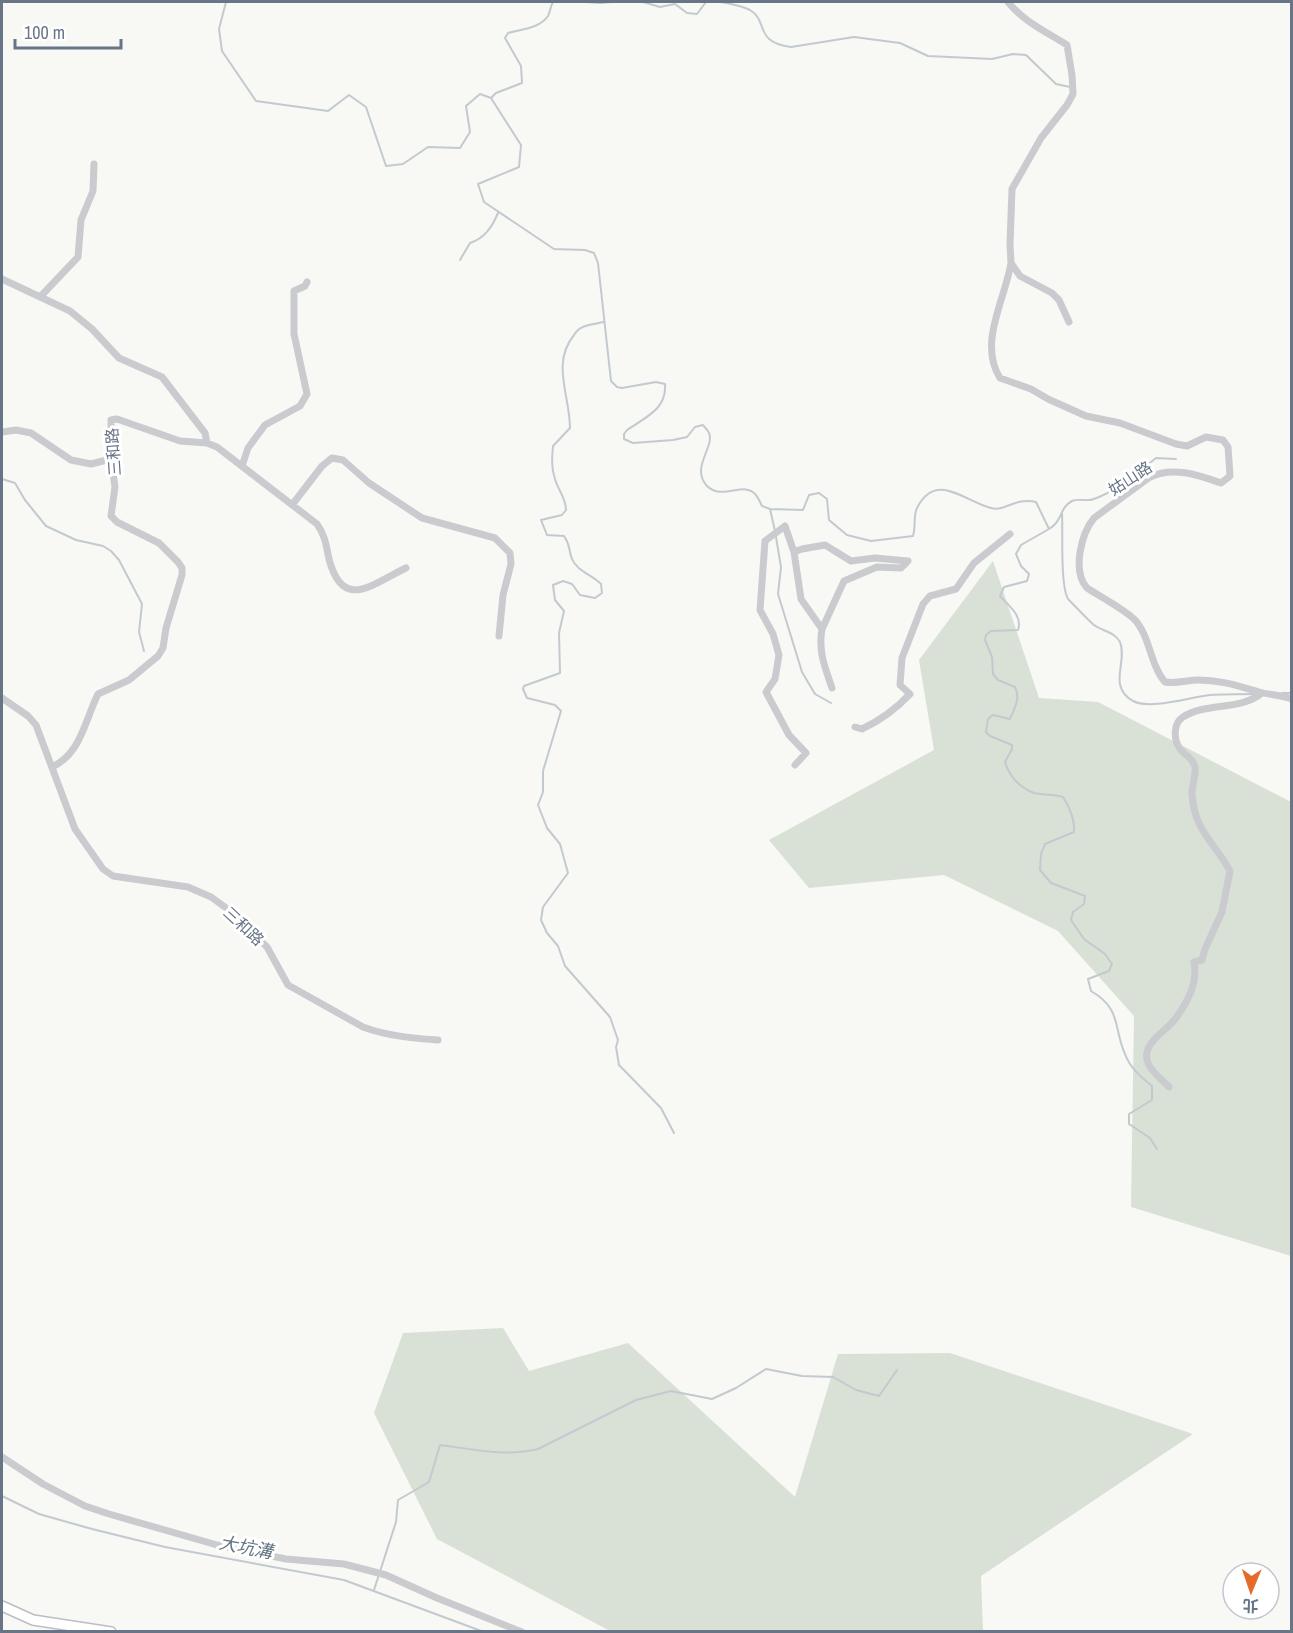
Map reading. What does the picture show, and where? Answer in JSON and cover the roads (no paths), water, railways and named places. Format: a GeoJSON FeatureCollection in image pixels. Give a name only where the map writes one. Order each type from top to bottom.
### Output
{"type":"FeatureCollection","features":[{"type":"Feature","properties":{"kind":"main road"},"geometry":{"type":"LineString","coordinates":[[2,1606],[33,1620],[111,1632]]}},
{"type":"Feature","properties":{"kind":"street","name":"姑山路"},"geometry":{"type":"LineString","coordinates":[[1008,2],[1017,13],[1038,29],[1066,45],[1074,85],[1067,105],[1041,138],[1012,189],[1011,263],[991,347],[993,368],[1000,378],[1031,389],[1086,416],[1120,423],[1187,446],[1206,437],[1223,440],[1228,447],[1230,476],[1221,483],[1175,471],[1160,472],[1150,477],[1094,518],[1088,526],[1078,570],[1080,581],[1087,588],[1135,620],[1158,674],[1166,682],[1197,680],[1237,684],[1262,693]]}},
{"type":"Feature","properties":{"kind":"street"},"geometry":{"type":"LineString","coordinates":[[40,297],[78,257],[81,220],[93,191],[94,164]]}},
{"type":"Feature","properties":{"kind":"street"},"geometry":{"type":"LineString","coordinates":[[1011,263],[1020,276],[1052,293],[1059,300],[1069,322]]}},
{"type":"Feature","properties":{"kind":"street"},"geometry":{"type":"LineString","coordinates":[[2,279],[70,311],[92,329],[119,358],[162,377],[205,433],[207,443]]}},
{"type":"Feature","properties":{"kind":"street"},"geometry":{"type":"LineString","coordinates":[[242,466],[248,448],[265,425],[300,406],[307,394],[294,334],[293,301],[294,291],[305,286],[307,282]]}},
{"type":"Feature","properties":{"kind":"street","name":"三和路"},"geometry":{"type":"LineString","coordinates":[[52,767],[62,763],[77,744],[98,694],[129,680],[158,656],[163,648],[166,628],[182,575],[182,568],[178,562],[159,543],[117,522],[111,516],[116,487],[111,459],[111,420],[117,419],[180,441],[207,443],[217,447],[316,524],[324,533],[330,560],[343,587],[358,591],[406,568]]}},
{"type":"Feature","properties":{"kind":"street"},"geometry":{"type":"LineString","coordinates":[[2,432],[16,430],[31,433],[71,459],[91,464],[111,459]]}},
{"type":"Feature","properties":{"kind":"street"},"geometry":{"type":"LineString","coordinates":[[292,505],[322,466],[332,458],[344,460],[369,483],[422,518],[495,538],[510,553],[511,564],[503,595],[499,636]]}},
{"type":"Feature","properties":{"kind":"street"},"geometry":{"type":"LineString","coordinates":[[795,765],[806,753],[789,735],[766,692],[775,679],[778,655],[773,634],[760,610],[765,541],[785,526],[794,552],[801,599],[822,629]]}},
{"type":"Feature","properties":{"kind":"street"},"geometry":{"type":"LineString","coordinates":[[855,727],[862,729],[880,720],[894,711],[910,694],[900,685],[902,658],[922,604],[935,594],[956,589],[974,563],[1010,534]]}},
{"type":"Feature","properties":{"kind":"street"},"geometry":{"type":"LineString","coordinates":[[794,552],[825,545],[851,561],[875,558],[908,561],[901,568],[877,567],[844,581],[822,629],[820,650],[832,688]]}},
{"type":"Feature","properties":{"kind":"street"},"geometry":{"type":"LineString","coordinates":[[1169,1087],[1148,1066],[1146,1058],[1148,1049],[1157,1034],[1175,1020],[1194,986],[1196,974],[1194,962],[1202,960],[1222,912],[1230,871],[1199,825],[1192,793],[1195,768],[1192,760],[1178,747],[1175,735],[1176,725],[1182,717],[1193,712],[1249,700],[1262,693],[1292,699]]}},
{"type":"Feature","properties":{"kind":"street","name":"三和路"},"geometry":{"type":"LineString","coordinates":[[2,698],[28,716],[36,725],[75,829],[103,869],[113,876],[188,886],[211,897],[229,910],[267,947],[288,985],[374,1031],[438,1040]]}},
{"type":"Feature","properties":{"kind":"street"},"geometry":{"type":"LineString","coordinates":[[2,1457],[43,1484],[86,1506],[109,1514],[217,1545],[286,1559],[344,1564],[386,1575],[436,1598],[522,1632]]}},
{"type":"Feature","properties":{"kind":"waterway"},"geometry":{"type":"LineString","coordinates":[[226,2],[219,29],[222,51],[256,101],[328,111],[349,95],[366,107],[386,166],[403,164],[428,147],[460,148],[470,132],[466,106],[480,94],[491,98],[521,145],[519,167],[478,184],[484,202],[554,249],[585,250],[594,253],[598,263],[611,381],[617,387],[622,388],[656,382],[665,384],[665,393],[659,406],[627,430],[624,439],[633,443],[673,440],[687,437],[695,427],[703,425],[709,432],[710,439],[701,472],[702,479],[707,486],[719,492],[745,489],[756,495],[762,506],[770,509],[803,510],[809,495],[819,493],[827,499],[829,520],[847,535],[871,541],[913,536],[917,508],[933,491],[951,492],[996,509],[1022,501],[1036,502],[1049,529],[1021,545],[1016,554],[1021,566],[1029,574],[1027,581],[1004,587],[1000,596],[1017,616],[1018,630],[991,631],[986,635],[985,640],[992,657],[993,674],[998,680],[1015,687],[1016,704],[1010,719],[993,715],[988,719],[986,732],[1012,745],[1005,762],[1009,772],[1020,785],[1034,793],[1063,797],[1070,809],[1074,832],[1045,844],[1041,854],[1040,870],[1051,883],[1085,896],[1084,904],[1073,912],[1071,920],[1084,939],[1105,954],[1112,964],[1109,971],[1088,979],[1091,991],[1108,1005],[1115,1019],[1127,1059],[1136,1072],[1152,1086],[1152,1100],[1129,1114],[1129,1124],[1150,1138],[1157,1149]]}},
{"type":"Feature","properties":{"kind":"waterway"},"geometry":{"type":"LineString","coordinates":[[491,98],[496,93],[522,83],[521,66],[505,38],[508,33],[540,24],[548,16],[553,2]]}},
{"type":"Feature","properties":{"kind":"waterway"},"geometry":{"type":"LineString","coordinates":[[585,2],[612,2]]}},
{"type":"Feature","properties":{"kind":"waterway"},"geometry":{"type":"LineString","coordinates":[[643,2],[660,7],[675,4],[687,13],[697,14],[706,2]]}},
{"type":"Feature","properties":{"kind":"waterway"},"geometry":{"type":"LineString","coordinates":[[721,2],[750,10],[756,15],[763,31],[771,41],[791,47],[854,37],[900,43],[928,56],[992,59],[1013,54],[1026,55],[1056,84],[1070,87]]}},
{"type":"Feature","properties":{"kind":"waterway"},"geometry":{"type":"LineString","coordinates":[[460,260],[470,243],[487,231],[498,213]]}},
{"type":"Feature","properties":{"kind":"waterway"},"geometry":{"type":"LineString","coordinates":[[603,322],[578,330],[567,346],[563,380],[570,428],[553,446],[552,462],[556,483],[565,502],[566,510],[562,515],[541,520],[547,535],[564,536],[574,563],[601,584],[602,593],[595,598],[580,595],[572,584],[563,581],[553,585],[555,600],[564,611],[559,633],[560,673],[524,686],[523,689],[527,698],[555,705],[561,711],[543,771],[543,792],[538,805],[547,828],[560,844],[568,873],[543,907],[541,920],[547,933],[558,946],[565,966],[610,1017],[618,1040],[616,1047],[619,1065],[661,1108],[674,1133]]}},
{"type":"Feature","properties":{"kind":"waterway"},"geometry":{"type":"LineString","coordinates":[[1049,529],[1072,501],[1091,500],[1111,491],[1156,458],[1176,459]]}},
{"type":"Feature","properties":{"kind":"waterway"},"geometry":{"type":"LineString","coordinates":[[2,479],[15,483],[25,500],[46,526],[76,540],[103,546],[119,560],[142,604],[139,632],[144,651]]}},
{"type":"Feature","properties":{"kind":"waterway"},"geometry":{"type":"LineString","coordinates":[[770,509],[775,531]]}},
{"type":"Feature","properties":{"kind":"waterway"},"geometry":{"type":"LineString","coordinates":[[1062,512],[1065,592],[1068,599],[1092,623],[1115,636],[1120,642],[1122,650],[1120,681],[1125,695],[1133,701],[1149,704],[1210,695],[1256,694]]}},
{"type":"Feature","properties":{"kind":"waterway"},"geometry":{"type":"LineString","coordinates":[[776,537],[781,567],[778,594],[802,672],[815,694],[831,703]]}},
{"type":"Feature","properties":{"kind":"waterway"},"geometry":{"type":"LineString","coordinates":[[1282,693],[1292,693]]}},
{"type":"Feature","properties":{"kind":"waterway"},"geometry":{"type":"LineString","coordinates":[[374,1590],[396,1522],[398,1500],[429,1482],[440,1445],[502,1452],[538,1449],[636,1400],[671,1391],[712,1399],[736,1388],[766,1369],[802,1376],[833,1377],[856,1390],[879,1396],[897,1370]]}},
{"type":"Feature","properties":{"kind":"waterway","name":"大坑溝"},"geometry":{"type":"LineString","coordinates":[[2,1496],[39,1514],[165,1547],[344,1580],[484,1632]]}}]}
